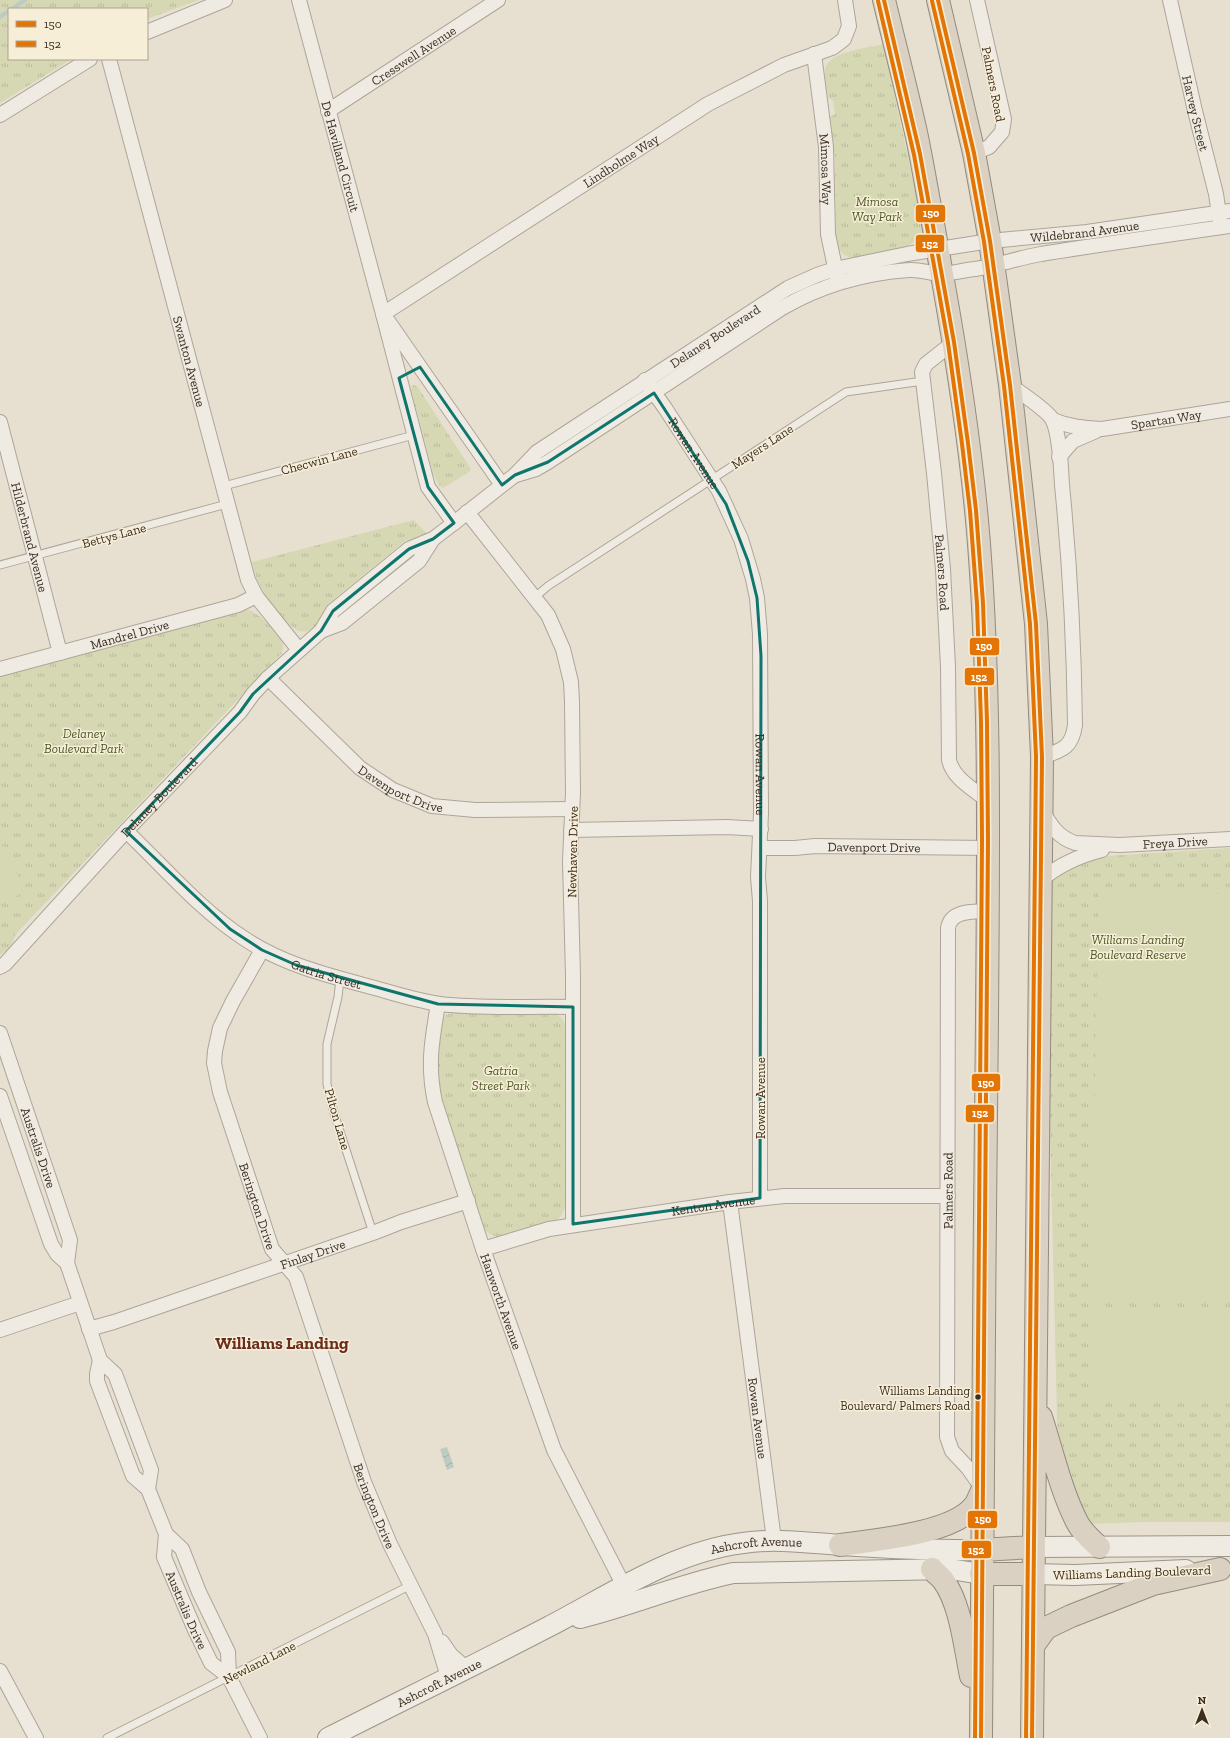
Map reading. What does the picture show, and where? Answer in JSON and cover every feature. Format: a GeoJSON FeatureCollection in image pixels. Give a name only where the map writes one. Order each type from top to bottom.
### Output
{"type":"FeatureCollection","features":[{"type":"Feature","properties":{"kind":"highway"},"geometry":{"type":"LineString","coordinates":[[884,0],[917,136],[954,342],[969,447],[979,543],[987,673],[988,911],[985,1336],[981,1574],[982,1733]]}},
{"type":"Feature","properties":{"kind":"highway"},"geometry":{"type":"LineString","coordinates":[[938,0],[974,153],[990,241],[1010,385],[1036,624],[1042,757],[1032,1738]]}},
{"type":"Feature","properties":{"kind":"highway"},"geometry":{"type":"LineString","coordinates":[[1035,1397],[1077,1523],[1088,1537],[1099,1547]]}},
{"type":"Feature","properties":{"kind":"highway"},"geometry":{"type":"LineString","coordinates":[[840,1545],[936,1528],[958,1518],[974,1506],[982,1489]]}},
{"type":"Feature","properties":{"kind":"highway"},"geometry":{"type":"LineString","coordinates":[[982,1550],[1034,1548]]}},
{"type":"Feature","properties":{"kind":"highway"},"geometry":{"type":"LineString","coordinates":[[1033,1646],[1046,1628],[1070,1616],[1153,1584],[1225,1569]]}},
{"type":"Feature","properties":{"kind":"highway"},"geometry":{"type":"LineString","coordinates":[[932,1570],[943,1580],[953,1599],[962,1626],[982,1733]]}},
{"type":"Feature","properties":{"kind":"highway"},"geometry":{"type":"LineString","coordinates":[[981,1574],[1033,1574]]}},
{"type":"Feature","properties":{"kind":"main road","name":"Ashcroft Avenue"},"geometry":{"type":"LineString","coordinates":[[328,1738],[549,1626],[624,1586],[669,1564],[707,1550],[743,1543],[774,1540],[904,1550],[982,1550]]}},
{"type":"Feature","properties":{"kind":"main road","name":"Williams Landing Boulevard"},"geometry":{"type":"LineString","coordinates":[[1034,1548],[1230,1546]]}},
{"type":"Feature","properties":{"kind":"main road","name":"Ashcroft Avenue"},"geometry":{"type":"LineString","coordinates":[[549,1626],[611,1610],[702,1580],[733,1573],[950,1569],[981,1574]]}},
{"type":"Feature","properties":{"kind":"main road","name":"Williams Landing Boulevard"},"geometry":{"type":"LineString","coordinates":[[1033,1574],[1075,1575],[1225,1569]]}},
{"type":"Feature","properties":{"kind":"street"},"geometry":{"type":"LineString","coordinates":[[148,32],[225,0]]}},
{"type":"Feature","properties":{"kind":"street","name":"De Havilland Circuit"},"geometry":{"type":"LineString","coordinates":[[299,0],[428,487],[454,523]]}},
{"type":"Feature","properties":{"kind":"street","name":"Cresswell Avenue"},"geometry":{"type":"LineString","coordinates":[[328,111],[498,0]]}},
{"type":"Feature","properties":{"kind":"street","name":"Palmers Road"},"geometry":{"type":"LineString","coordinates":[[974,153],[988,147],[1002,132],[1004,119],[977,0]]}},
{"type":"Feature","properties":{"kind":"street","name":"Harvey Street"},"geometry":{"type":"LineString","coordinates":[[1170,0],[1224,212],[1226,226]]}},
{"type":"Feature","properties":{"kind":"street","name":"Lindholme Way"},"geometry":{"type":"LineString","coordinates":[[383,314],[708,104],[784,65],[832,48],[844,39],[849,26],[846,6]]}},
{"type":"Feature","properties":{"kind":"street","name":"Mimosa Way"},"geometry":{"type":"LineString","coordinates":[[814,54],[826,147],[828,234],[838,283]]}},
{"type":"Feature","properties":{"kind":"street"},"geometry":{"type":"LineString","coordinates":[[0,114],[88,60]]}},
{"type":"Feature","properties":{"kind":"street","name":"Swanton Avenue"},"geometry":{"type":"LineString","coordinates":[[109,60],[248,580],[256,596],[299,650]]}},
{"type":"Feature","properties":{"kind":"street","name":"Wildebrand Avenue"},"geometry":{"type":"LineString","coordinates":[[938,249],[990,241],[1087,232],[1224,212]]}},
{"type":"Feature","properties":{"kind":"street","name":"Wildebrand Avenue"},"geometry":{"type":"LineString","coordinates":[[942,274],[993,266],[1030,256],[1089,246],[1226,226]]}},
{"type":"Feature","properties":{"kind":"street"},"geometry":{"type":"LineString","coordinates":[[1087,232],[1089,246]]}},
{"type":"Feature","properties":{"kind":"street","name":"Delaney Boulevard"},"geometry":{"type":"LineString","coordinates":[[0,967],[5,964],[126,831],[240,712],[253,694],[268,678],[321,631],[342,623],[418,561],[433,539],[515,475],[537,452],[645,380],[788,288],[835,269],[938,249]]}},
{"type":"Feature","properties":{"kind":"street","name":"Delaney Boulevard"},"geometry":{"type":"LineString","coordinates":[[515,475],[544,465],[789,304],[804,296],[838,283],[863,277],[910,270],[942,274]]}},
{"type":"Feature","properties":{"kind":"street","name":"De Havilland Circuit"},"geometry":{"type":"LineString","coordinates":[[383,314],[502,485]]}},
{"type":"Feature","properties":{"kind":"street","name":"Palmers Road"},"geometry":{"type":"LineString","coordinates":[[954,342],[926,364],[922,372],[930,431],[943,569],[948,667],[949,760],[954,771],[963,781],[988,801]]}},
{"type":"Feature","properties":{"kind":"street"},"geometry":{"type":"LineString","coordinates":[[399,378],[420,367]]}},
{"type":"Feature","properties":{"kind":"street","name":"Rowan Avenue"},"geometry":{"type":"LineString","coordinates":[[645,380],[712,480],[726,504],[741,539],[757,598],[760,641],[761,829],[758,877],[760,901],[760,1198]]}},
{"type":"Feature","properties":{"kind":"street"},"geometry":{"type":"LineString","coordinates":[[1010,385],[1039,407],[1053,420],[1058,439],[1060,458],[1072,602],[1076,725],[1074,736],[1070,743],[1058,751],[1042,757]]}},
{"type":"Feature","properties":{"kind":"street","name":"Spartan Way"},"geometry":{"type":"LineString","coordinates":[[1053,420],[1068,426],[1102,429],[1230,410]]}},
{"type":"Feature","properties":{"kind":"street","name":"Hilderbrand Avenue"},"geometry":{"type":"LineString","coordinates":[[0,422],[60,653]]}},
{"type":"Feature","properties":{"kind":"street","name":"Spartan Way"},"geometry":{"type":"LineString","coordinates":[[1060,458],[1073,441],[1102,429]]}},
{"type":"Feature","properties":{"kind":"street","name":"Newhaven Drive"},"geometry":{"type":"LineString","coordinates":[[467,512],[548,615],[556,631],[568,667],[572,702],[572,809],[570,860],[573,1007],[573,1224]]}},
{"type":"Feature","properties":{"kind":"street","name":"Mandrel Drive"},"geometry":{"type":"LineString","coordinates":[[0,669],[238,605],[256,596]]}},
{"type":"Feature","properties":{"kind":"street","name":"Davenport Drive"},"geometry":{"type":"LineString","coordinates":[[268,678],[360,768],[393,790],[432,806],[468,810],[572,809]]}},
{"type":"Feature","properties":{"kind":"street","name":"Freya Drive"},"geometry":{"type":"LineString","coordinates":[[1041,808],[1053,829],[1070,841],[1086,844],[1120,845],[1230,839]]}},
{"type":"Feature","properties":{"kind":"street"},"geometry":{"type":"LineString","coordinates":[[571,830],[761,829]]}},
{"type":"Feature","properties":{"kind":"street","name":"Gatria Street"},"geometry":{"type":"LineString","coordinates":[[126,831],[225,925],[262,950],[296,965],[340,979],[417,1000],[438,1004],[469,1006],[573,1007]]}},
{"type":"Feature","properties":{"kind":"street","name":"Freya Drive"},"geometry":{"type":"LineString","coordinates":[[1040,880],[1053,869],[1084,854],[1120,845]]}},
{"type":"Feature","properties":{"kind":"street","name":"Davenport Drive"},"geometry":{"type":"LineString","coordinates":[[760,848],[795,848],[816,846],[988,848]]}},
{"type":"Feature","properties":{"kind":"street","name":"Palmers Road"},"geometry":{"type":"LineString","coordinates":[[982,1489],[968,1468],[952,1451],[946,1437],[948,928],[949,922],[955,916],[963,913],[988,911]]}},
{"type":"Feature","properties":{"kind":"street","name":"Berington Drive"},"geometry":{"type":"LineString","coordinates":[[262,950],[225,1017],[217,1039],[214,1063],[222,1098],[272,1249],[296,1277],[364,1482],[390,1544],[435,1634],[448,1677]]}},
{"type":"Feature","properties":{"kind":"street","name":"Hanworth Avenue"},"geometry":{"type":"LineString","coordinates":[[438,1004],[430,1053],[431,1087],[435,1102],[483,1249],[554,1450],[624,1586]]}},
{"type":"Feature","properties":{"kind":"street","name":"Australis Drive"},"geometry":{"type":"LineString","coordinates":[[0,1033],[70,1240],[67,1263],[80,1303],[100,1360],[115,1374],[151,1470],[148,1490]]}},
{"type":"Feature","properties":{"kind":"street","name":"Australis Drive"},"geometry":{"type":"LineString","coordinates":[[0,1096],[51,1244],[57,1254],[67,1263]]}},
{"type":"Feature","properties":{"kind":"street","name":"Kenton Avenue"},"geometry":{"type":"LineString","coordinates":[[483,1249],[531,1234],[573,1224],[760,1198],[784,1196],[948,1196]]}},
{"type":"Feature","properties":{"kind":"street","name":"Finlay Drive"},"geometry":{"type":"LineString","coordinates":[[89,1329],[373,1233],[401,1222],[468,1201]]}},
{"type":"Feature","properties":{"kind":"street","name":"Rowan Avenue"},"geometry":{"type":"LineString","coordinates":[[730,1202],[774,1540]]}},
{"type":"Feature","properties":{"kind":"street"},"geometry":{"type":"LineString","coordinates":[[0,1330],[80,1303]]}},
{"type":"Feature","properties":{"kind":"street","name":"Australis Drive"},"geometry":{"type":"LineString","coordinates":[[100,1360],[97,1381],[133,1476],[148,1490],[166,1534],[182,1549],[199,1592],[228,1652],[229,1677],[260,1738]]}},
{"type":"Feature","properties":{"kind":"street","name":"Australis Drive"},"geometry":{"type":"LineString","coordinates":[[166,1534],[164,1557],[195,1630],[211,1663],[229,1677]]}},
{"type":"Feature","properties":{"kind":"street","name":"Berington Drive"},"geometry":{"type":"LineString","coordinates":[[435,1634],[451,1655],[466,1668]]}},
{"type":"Feature","properties":{"kind":"street"},"geometry":{"type":"LineString","coordinates":[[0,1671],[36,1738]]}},
{"type":"Feature","properties":{"kind":"lane","name":"Mayers Lane"},"geometry":{"type":"LineString","coordinates":[[535,597],[548,586],[846,392],[923,381]]}},
{"type":"Feature","properties":{"kind":"lane","name":"Checwin Lane"},"geometry":{"type":"LineString","coordinates":[[224,486],[414,435]]}},
{"type":"Feature","properties":{"kind":"lane","name":"Bettys Lane"},"geometry":{"type":"LineString","coordinates":[[0,565],[227,504]]}},
{"type":"Feature","properties":{"kind":"lane","name":"Pilton Lane"},"geometry":{"type":"LineString","coordinates":[[340,979],[338,997],[327,1044],[327,1084],[334,1113],[373,1233]]}},
{"type":"Feature","properties":{"kind":"lane","name":"Newland Lane"},"geometry":{"type":"LineString","coordinates":[[107,1738],[411,1585]]}},
{"type":"Feature","properties":{"kind":"highlighted area"},"geometry":{"type":"Polygon","coordinates":[[[420,367],[502,485],[515,475],[548,462],[654,393],[726,504],[748,561],[757,598],[761,656],[760,1198],[573,1224],[573,1007],[438,1004],[296,965],[262,950],[230,929],[126,831],[240,712],[253,694],[321,631],[333,611],[409,549],[433,539],[454,523],[428,487],[399,378],[420,367]]]}},
{"type":"Feature","properties":{"kind":"green space"},"geometry":{"type":"Polygon","coordinates":[[[0,0],[199,0],[148,19],[148,8],[8,8],[8,60],[70,60],[0,103],[0,0]]]}},
{"type":"Feature","properties":{"kind":"green space","name":"Mimosa Way Park"},"geometry":{"type":"Polygon","coordinates":[[[884,44],[923,229],[919,237],[913,243],[905,247],[895,251],[855,258],[842,253],[838,247],[836,239],[835,157],[830,117],[835,114],[833,100],[828,98],[825,70],[827,64],[833,58],[841,54],[884,44]]]}},
{"type":"Feature","properties":{"kind":"green space"},"geometry":{"type":"Polygon","coordinates":[[[413,385],[417,386],[471,469],[469,472],[443,488],[439,485],[433,473],[411,389],[413,385]]]}},
{"type":"Feature","properties":{"kind":"green space"},"geometry":{"type":"Polygon","coordinates":[[[414,520],[428,535],[415,540],[406,540],[328,604],[319,622],[308,631],[298,631],[288,623],[266,596],[257,580],[252,562],[414,520]]]}},
{"type":"Feature","properties":{"kind":"green space","name":"Delaney Boulevard Park"},"geometry":{"type":"Polygon","coordinates":[[[249,610],[263,619],[278,635],[283,644],[282,653],[15,935],[11,947],[0,955],[0,675],[239,611],[249,610]]]}},
{"type":"Feature","properties":{"kind":"green space"},"geometry":{"type":"Polygon","coordinates":[[[0,841],[26,891],[0,905],[0,841]]]}},
{"type":"Feature","properties":{"kind":"green space","name":"Williams Landing Boulevard Reserve"},"geometry":{"type":"Polygon","coordinates":[[[1230,848],[1230,1522],[1143,1522],[1088,1524],[1058,1460],[1044,881],[1092,857],[1230,848]]]}},
{"type":"Feature","properties":{"kind":"green space"},"geometry":{"type":"Polygon","coordinates":[[[1099,891],[1230,894],[1230,1302],[1090,1297],[1099,891]]]}},
{"type":"Feature","properties":{"kind":"green space","name":"Gatria Street Park"},"geometry":{"type":"Polygon","coordinates":[[[451,1013],[553,1013],[561,1017],[564,1022],[566,1031],[565,1208],[557,1220],[498,1237],[491,1235],[485,1230],[442,1106],[436,1062],[441,1023],[446,1015],[451,1013]]]}},
{"type":"Feature","properties":{"kind":"green space"},"geometry":{"type":"Polygon","coordinates":[[[1093,1309],[1230,1313],[1230,1401],[1090,1397],[1093,1309]]]}},
{"type":"Feature","properties":{"kind":"water"},"geometry":{"type":"Polygon","coordinates":[[[447,1447],[454,1467],[447,1470],[440,1449],[447,1447]]]}},
{"type":"Feature","properties":{"kind":"waterway"},"geometry":{"type":"LineString","coordinates":[[13,8],[25,0]]}},
{"type":"Feature","properties":{"kind":"waterway"},"geometry":{"type":"LineString","coordinates":[[0,17],[8,12]]}},
{"type":"Feature","properties":{"kind":"transit line","name":"150"},"geometry":{"type":"LineString","coordinates":[[884,0],[920,154],[954,342],[976,510],[983,603],[987,722],[988,840],[981,1738]]}},
{"type":"Feature","properties":{"kind":"transit line","name":"150"},"geometry":{"type":"LineString","coordinates":[[938,0],[974,153],[990,241],[1010,385],[1036,624],[1042,757],[1032,1738]]}},
{"type":"Feature","properties":{"kind":"transit line","name":"152"},"geometry":{"type":"LineString","coordinates":[[878,1],[914,155],[948,343],[970,511],[977,604],[981,722],[982,840],[975,1738]]}},
{"type":"Feature","properties":{"kind":"transit line","name":"152"},"geometry":{"type":"LineString","coordinates":[[932,1],[968,154],[984,242],[1004,386],[1030,624],[1036,757],[1026,1738]]}},
{"type":"Feature","properties":{"kind":"place","name":"Williams Landing Boulevard/ Palmers Road"},"geometry":{"type":"Point","coordinates":[978,1397]}},
{"type":"Feature","properties":{"kind":"district","name":"Williams Landing"},"geometry":{"type":"Point","coordinates":[282,1343]}}]}
